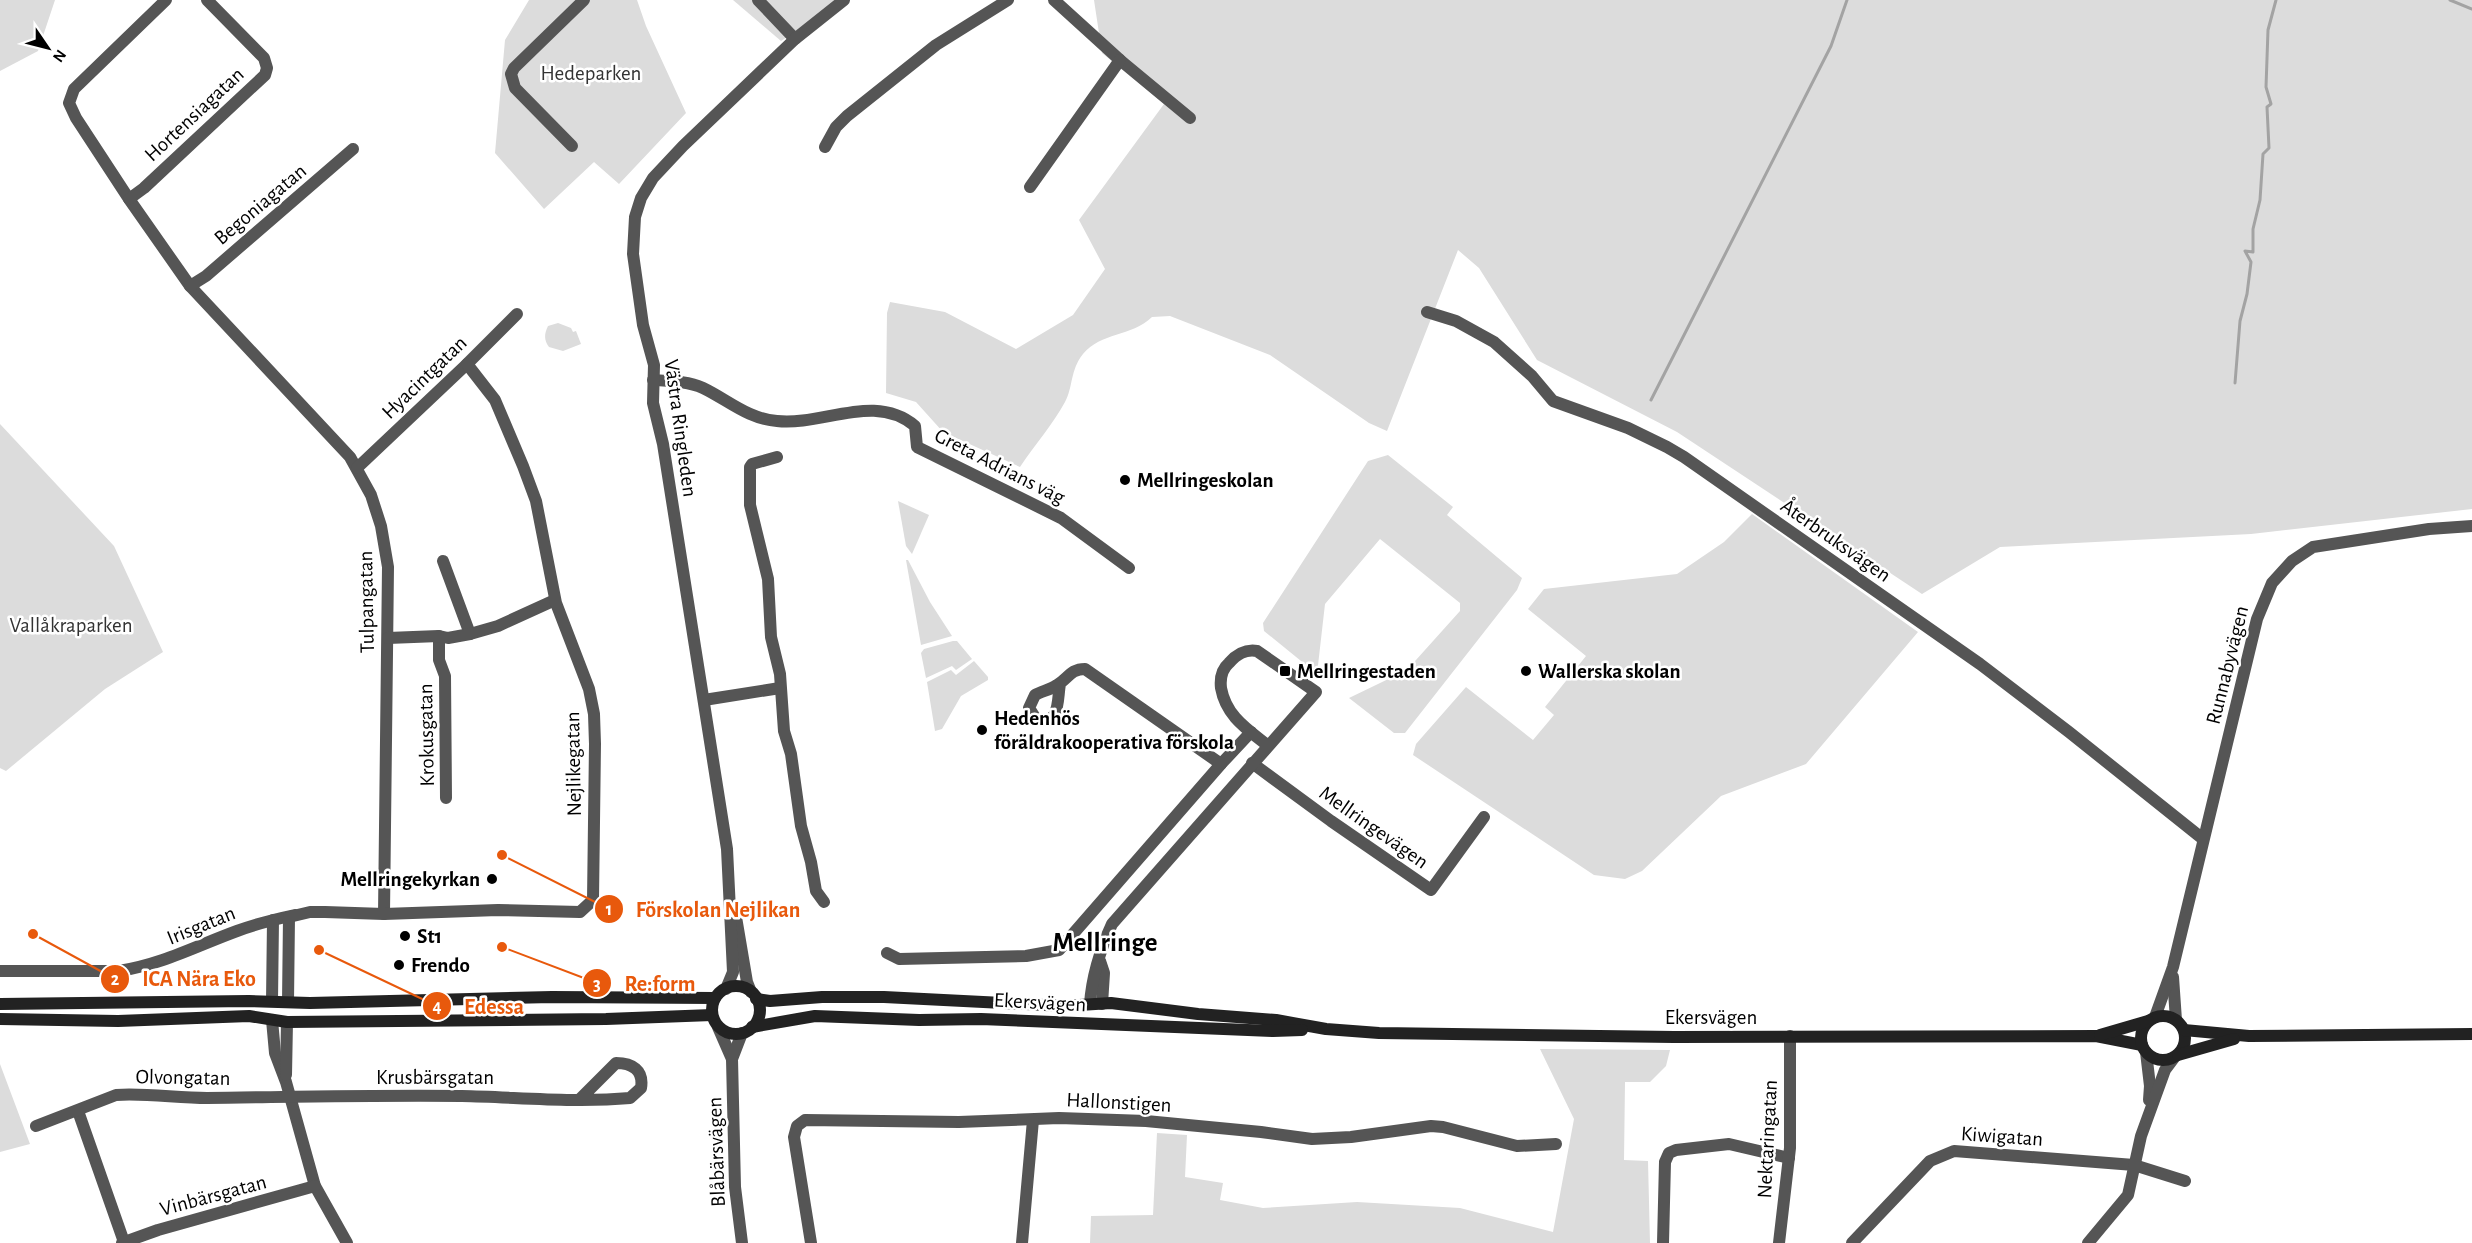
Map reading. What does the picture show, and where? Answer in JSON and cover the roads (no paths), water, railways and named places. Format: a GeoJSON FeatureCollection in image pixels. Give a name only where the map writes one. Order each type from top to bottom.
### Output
{"type":"FeatureCollection","features":[{"type":"Feature","properties":{"kind":"main road"},"geometry":{"type":"LineString","coordinates":[[0,1004],[552,997],[716,998],[726,989],[737,986],[754,995],[760,1011],[759,1018],[747,1030],[730,1034],[715,1021],[595,1019],[287,1022],[249,1016],[118,1021],[0,1019]]}},
{"type":"Feature","properties":{"kind":"main road","name":"Ekersvägen"},"geometry":{"type":"LineString","coordinates":[[754,995],[770,1001],[822,997],[884,997],[1032,1005],[1138,1005],[1198,1014],[1276,1020],[1326,1029],[1379,1033],[1674,1037],[2096,1036],[2144,1049]]}},
{"type":"Feature","properties":{"kind":"main road"},"geometry":{"type":"LineString","coordinates":[[715,1021],[716,998]]}},
{"type":"Feature","properties":{"kind":"main road"},"geometry":{"type":"LineString","coordinates":[[272,1001],[272,1020]]}},
{"type":"Feature","properties":{"kind":"main road"},"geometry":{"type":"LineString","coordinates":[[287,1022],[288,1002]]}},
{"type":"Feature","properties":{"kind":"main road"},"geometry":{"type":"LineString","coordinates":[[1095,1024],[1096,1004]]}},
{"type":"Feature","properties":{"kind":"main road"},"geometry":{"type":"LineString","coordinates":[[2176,1056],[2185,1043],[2184,1030],[2176,1020],[2166,1016],[2151,1019],[2142,1032],[2144,1049],[2157,1059],[2176,1056],[2250,1036]]}},
{"type":"Feature","properties":{"kind":"main road","name":"Ekersvägen"},"geometry":{"type":"LineString","coordinates":[[747,1030],[815,1017],[981,1019],[1273,1031],[1326,1029]]}},
{"type":"Feature","properties":{"kind":"main road","name":"Ekersvägen"},"geometry":{"type":"LineString","coordinates":[[2096,1036],[2151,1019]]}},
{"type":"Feature","properties":{"kind":"main road"},"geometry":{"type":"LineString","coordinates":[[2184,1030],[2250,1036],[2472,1034]]}},
{"type":"Feature","properties":{"kind":"street","name":"Tulpangatan"},"geometry":{"type":"LineString","coordinates":[[166,0],[74,89],[69,103],[76,118],[129,199],[190,286],[246,349],[328,432],[357,468],[371,495],[384,538],[388,567],[384,914]]}},
{"type":"Feature","properties":{"kind":"street","name":"Hortensiagatan"},"geometry":{"type":"LineString","coordinates":[[129,199],[144,188],[265,75],[267,68],[264,58],[207,0]]}},
{"type":"Feature","properties":{"kind":"street"},"geometry":{"type":"LineString","coordinates":[[572,146],[515,88],[511,74],[584,0]]}},
{"type":"Feature","properties":{"kind":"street"},"geometry":{"type":"LineString","coordinates":[[758,0],[795,39]]}},
{"type":"Feature","properties":{"kind":"street","name":"Västra Ringleden"},"geometry":{"type":"LineString","coordinates":[[726,989],[733,972],[735,935],[727,849],[663,444],[653,403],[654,365],[643,325],[633,254],[633,235],[638,207],[647,186],[662,168],[760,71],[795,39],[844,0]]}},
{"type":"Feature","properties":{"kind":"street"},"geometry":{"type":"LineString","coordinates":[[825,147],[836,127],[847,116],[936,45],[1008,0]]}},
{"type":"Feature","properties":{"kind":"street"},"geometry":{"type":"LineString","coordinates":[[1054,0],[1120,60],[1190,118]]}},
{"type":"Feature","properties":{"kind":"street"},"geometry":{"type":"LineString","coordinates":[[1030,187],[1120,60]]}},
{"type":"Feature","properties":{"kind":"street","name":"Begoniagatan"},"geometry":{"type":"LineString","coordinates":[[190,286],[206,276],[353,149]]}},
{"type":"Feature","properties":{"kind":"street","name":"Återbruksvägen"},"geometry":{"type":"LineString","coordinates":[[1427,312],[1456,321],[1494,342],[1532,376],[1553,401],[1628,428],[1684,457],[1980,664],[2204,838]]}},
{"type":"Feature","properties":{"kind":"street","name":"Hyacintgatan"},"geometry":{"type":"LineString","coordinates":[[357,468],[517,314]]}},
{"type":"Feature","properties":{"kind":"street","name":"Nejlikegatan"},"geometry":{"type":"LineString","coordinates":[[280,919],[310,912],[384,914],[498,910],[580,912],[593,900],[594,714],[589,689],[555,600],[536,501],[523,466],[495,400],[467,364]]}},
{"type":"Feature","properties":{"kind":"street","name":"Greta Adrians väg"},"geometry":{"type":"LineString","coordinates":[[653,380],[694,385],[758,418],[777,421],[794,422],[864,411],[894,414],[915,426],[917,447],[1061,518],[1130,568]]}},
{"type":"Feature","properties":{"kind":"street"},"geometry":{"type":"LineString","coordinates":[[777,457],[752,464],[749,477],[750,505],[769,588],[771,637],[780,674],[784,731],[791,754],[801,826],[816,891],[824,902]]}},
{"type":"Feature","properties":{"kind":"street","name":"Runnabyvägen"},"geometry":{"type":"LineString","coordinates":[[2151,1019],[2173,967],[2258,619],[2264,599],[2281,571],[2313,547],[2429,529],[2472,526]]}},
{"type":"Feature","properties":{"kind":"street"},"geometry":{"type":"LineString","coordinates":[[443,561],[470,634]]}},
{"type":"Feature","properties":{"kind":"street"},"geometry":{"type":"LineString","coordinates":[[388,638],[439,636],[448,638],[470,634],[498,626],[555,600]]}},
{"type":"Feature","properties":{"kind":"street","name":"Krokusgatan"},"geometry":{"type":"LineString","coordinates":[[439,636],[439,660],[445,676],[446,798]]}},
{"type":"Feature","properties":{"kind":"street"},"geometry":{"type":"LineString","coordinates":[[1096,1004],[1093,972],[1100,961],[1106,938],[1113,924],[1316,692],[1257,651],[1249,650],[1235,656],[1224,667],[1220,681],[1223,697],[1229,712],[1268,745]]}},
{"type":"Feature","properties":{"kind":"street"},"geometry":{"type":"LineString","coordinates":[[1060,684],[1077,669],[1085,669],[1221,764]]}},
{"type":"Feature","properties":{"kind":"street"},"geometry":{"type":"LineString","coordinates":[[704,700],[780,688]]}},
{"type":"Feature","properties":{"kind":"street"},"geometry":{"type":"LineString","coordinates":[[887,953],[899,959],[1026,956],[1059,950],[1251,732]]}},
{"type":"Feature","properties":{"kind":"street","name":"Mellringevägen"},"geometry":{"type":"LineString","coordinates":[[1252,763],[1431,890],[1484,817]]}},
{"type":"Feature","properties":{"kind":"street"},"geometry":{"type":"LineString","coordinates":[[272,1001],[280,919]]}},
{"type":"Feature","properties":{"kind":"street"},"geometry":{"type":"LineString","coordinates":[[280,919],[288,1002]]}},
{"type":"Feature","properties":{"kind":"street","name":"Irisgatan"},"geometry":{"type":"LineString","coordinates":[[0,971],[109,972],[135,969],[176,957],[237,930],[280,919]]}},
{"type":"Feature","properties":{"kind":"street","name":"Västra Ringleden"},"geometry":{"type":"LineString","coordinates":[[735,935],[747,981],[754,995]]}},
{"type":"Feature","properties":{"kind":"street","name":"Runnabyvägen"},"geometry":{"type":"LineString","coordinates":[[2173,967],[2173,1001],[2176,1020]]}},
{"type":"Feature","properties":{"kind":"street"},"geometry":{"type":"LineString","coordinates":[[272,1020],[275,1053],[286,1082],[315,1186],[347,1243]]}},
{"type":"Feature","properties":{"kind":"street","name":"Blåbärsvägen"},"geometry":{"type":"LineString","coordinates":[[715,1021],[732,1059],[735,1187],[742,1243]]}},
{"type":"Feature","properties":{"kind":"street"},"geometry":{"type":"LineString","coordinates":[[286,1082],[287,1022]]}},
{"type":"Feature","properties":{"kind":"street","name":"Blåbärsvägen"},"geometry":{"type":"LineString","coordinates":[[732,1059],[747,1030]]}},
{"type":"Feature","properties":{"kind":"street","name":"Nektaringatan"},"geometry":{"type":"LineString","coordinates":[[1779,1243],[1789,1158],[1790,1036]]}},
{"type":"Feature","properties":{"kind":"street"},"geometry":{"type":"LineString","coordinates":[[2144,1049],[2150,1086],[2145,1125]]}},
{"type":"Feature","properties":{"kind":"street"},"geometry":{"type":"LineString","coordinates":[[2088,1243],[2126,1199],[2145,1125],[2164,1070],[2176,1056]]}},
{"type":"Feature","properties":{"kind":"street","name":"Krusbärsgatan"},"geometry":{"type":"LineString","coordinates":[[290,1097],[453,1096],[580,1099],[630,1098],[641,1088],[640,1073],[634,1066],[616,1063],[580,1099]]}},
{"type":"Feature","properties":{"kind":"street","name":"Olvongatan"},"geometry":{"type":"LineString","coordinates":[[36,1126],[116,1095],[195,1098],[290,1097]]}},
{"type":"Feature","properties":{"kind":"street"},"geometry":{"type":"LineString","coordinates":[[78,1111],[123,1243]]}},
{"type":"Feature","properties":{"kind":"street","name":"Hallonstigen"},"geometry":{"type":"LineString","coordinates":[[811,1243],[794,1137],[797,1126],[806,1120],[1146,1121],[1312,1139],[1350,1137],[1431,1126],[1517,1146],[1556,1144]]}},
{"type":"Feature","properties":{"kind":"street"},"geometry":{"type":"LineString","coordinates":[[1022,1243],[1033,1120]]}},
{"type":"Feature","properties":{"kind":"street"},"geometry":{"type":"LineString","coordinates":[[1663,1243],[1665,1162],[1669,1153],[1676,1150],[1724,1144],[1789,1158]]}},
{"type":"Feature","properties":{"kind":"street","name":"Kiwigatan"},"geometry":{"type":"LineString","coordinates":[[1854,1242],[1924,1166],[1938,1156],[1947,1153],[1963,1151],[2134,1165],[2185,1181]]}},
{"type":"Feature","properties":{"kind":"street","name":"Vinbärsgatan"},"geometry":{"type":"LineString","coordinates":[[123,1243],[158,1230],[315,1186]]}},
{"type":"Feature","properties":{"kind":"waterway"},"geometry":{"type":"LineString","coordinates":[[1651,400],[1831,46],[1847,0]]}},
{"type":"Feature","properties":{"kind":"waterway"},"geometry":{"type":"LineString","coordinates":[[2235,383],[2240,321],[2247,294],[2251,262],[2245,251],[2253,252],[2253,229],[2260,200],[2263,154],[2269,148],[2267,107],[2271,104],[2266,87],[2268,30],[2276,0]]}},
{"type":"Feature","properties":{"kind":"waterway"},"geometry":{"type":"LineString","coordinates":[[2450,0],[2472,9]]}},
{"type":"Feature","properties":{"kind":"place","name":"Mellringeskolan"},"geometry":{"type":"Point","coordinates":[1125,480]}},
{"type":"Feature","properties":{"kind":"place","name":"Mellringestaden"},"geometry":{"type":"Point","coordinates":[1285,671]}},
{"type":"Feature","properties":{"kind":"place","name":"Wallerska skolan"},"geometry":{"type":"Point","coordinates":[1526,671]}},
{"type":"Feature","properties":{"kind":"place","name":"Hedenhös föräldrakooperativa förskola"},"geometry":{"type":"Point","coordinates":[982,730]}},
{"type":"Feature","properties":{"kind":"place","name":"Förskolan Nejlikan"},"geometry":{"type":"Point","coordinates":[502,855]}},
{"type":"Feature","properties":{"kind":"place","name":"Mellringekyrkan"},"geometry":{"type":"Point","coordinates":[492,879]}},
{"type":"Feature","properties":{"kind":"place","name":"ICA Nära Eko"},"geometry":{"type":"Point","coordinates":[33,934]}},
{"type":"Feature","properties":{"kind":"place","name":"St1"},"geometry":{"type":"Point","coordinates":[405,936]}},
{"type":"Feature","properties":{"kind":"place","name":"Re:form"},"geometry":{"type":"Point","coordinates":[502,947]}},
{"type":"Feature","properties":{"kind":"place","name":"Edessa"},"geometry":{"type":"Point","coordinates":[319,950]}},
{"type":"Feature","properties":{"kind":"place","name":"Frendo"},"geometry":{"type":"Point","coordinates":[399,965]}},
{"type":"Feature","properties":{"kind":"district","name":"Mellringe"},"geometry":{"type":"Point","coordinates":[1105,942]}},
{"type":"Feature","properties":{"kind":"park label","name":"Hedeparken"},"geometry":{"type":"Point","coordinates":[591,73]}},
{"type":"Feature","properties":{"kind":"park label","name":"Vallåkraparken"},"geometry":{"type":"Point","coordinates":[71,625]}}]}
